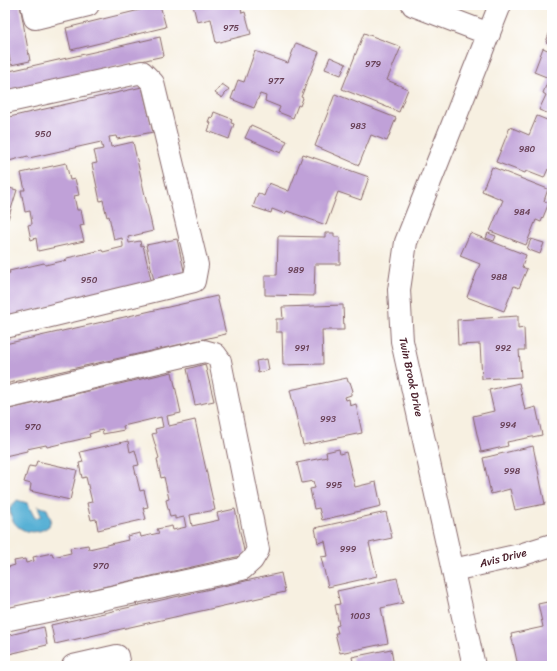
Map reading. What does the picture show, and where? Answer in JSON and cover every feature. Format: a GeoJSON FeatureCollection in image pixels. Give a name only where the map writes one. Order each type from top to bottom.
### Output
{"type":"FeatureCollection","features":[{"type":"Feature","properties":{"kind":"street"},"geometry":{"type":"LineString","coordinates":[[32,5],[35,18],[88,5]]}},
{"type":"Feature","properties":{"kind":"street"},"geometry":{"type":"LineString","coordinates":[[413,5],[489,34]]}},
{"type":"Feature","properties":{"kind":"street","name":"Twin Brook Drive"},"geometry":{"type":"LineString","coordinates":[[474,666],[402,341],[399,290],[406,242],[500,5]]}},
{"type":"Feature","properties":{"kind":"street"},"geometry":{"type":"LineString","coordinates":[[5,102],[142,72],[153,83],[197,265],[194,281],[5,327]]}},
{"type":"Feature","properties":{"kind":"street"},"geometry":{"type":"LineString","coordinates":[[5,398],[204,351],[215,354],[220,362],[258,550],[252,560],[242,569],[5,620]]}},
{"type":"Feature","properties":{"kind":"street","name":"Avis Drive"},"geometry":{"type":"LineString","coordinates":[[453,570],[520,555],[552,545]]}},
{"type":"Feature","properties":{"kind":"street"},"geometry":{"type":"LineString","coordinates":[[73,666],[117,656],[119,666]]}},
{"type":"Feature","properties":{"kind":"water"},"geometry":{"type":"Polygon","coordinates":[[[17,500],[27,503],[35,518],[41,516],[38,506],[47,509],[51,519],[49,526],[43,530],[29,532],[23,530],[13,522],[10,508],[17,500]]]}},
{"type":"Feature","properties":{"kind":"building"},"geometry":{"type":"Polygon","coordinates":[[[5,5],[20,5],[30,61],[11,65],[5,37],[5,5]]]}},
{"type":"Feature","properties":{"kind":"building"},"geometry":{"type":"Polygon","coordinates":[[[160,5],[166,27],[71,50],[66,28],[160,5]]]}},
{"type":"Feature","properties":{"kind":"building"},"geometry":{"type":"Polygon","coordinates":[[[193,5],[240,5],[242,13],[245,12],[251,34],[216,43],[211,19],[197,22],[193,5]]]}},
{"type":"Feature","properties":{"kind":"building"},"geometry":{"type":"Polygon","coordinates":[[[552,26],[552,45],[546,42],[552,26]]]}},
{"type":"Feature","properties":{"kind":"building"},"geometry":{"type":"Polygon","coordinates":[[[364,33],[401,47],[387,80],[408,89],[399,112],[342,89],[364,33]]]}},
{"type":"Feature","properties":{"kind":"building"},"geometry":{"type":"Polygon","coordinates":[[[160,37],[164,56],[5,91],[5,72],[160,37]]]}},
{"type":"Feature","properties":{"kind":"building"},"geometry":{"type":"Polygon","coordinates":[[[296,43],[319,52],[301,97],[303,98],[300,106],[298,105],[293,118],[278,112],[280,107],[265,101],[266,96],[260,94],[254,108],[231,99],[238,80],[244,82],[255,51],[288,63],[296,43]]]}},
{"type":"Feature","properties":{"kind":"building"},"geometry":{"type":"Polygon","coordinates":[[[543,48],[552,52],[552,115],[539,110],[546,95],[543,93],[549,78],[534,72],[543,48]]]}},
{"type":"Feature","properties":{"kind":"building"},"geometry":{"type":"Polygon","coordinates":[[[330,57],[346,64],[341,75],[325,69],[330,57]]]}},
{"type":"Feature","properties":{"kind":"building"},"geometry":{"type":"Polygon","coordinates":[[[222,84],[229,89],[222,98],[215,93],[222,84]]]}},
{"type":"Feature","properties":{"kind":"building"},"geometry":{"type":"Polygon","coordinates":[[[142,87],[153,132],[117,139],[116,136],[109,137],[111,147],[133,142],[153,231],[128,237],[129,243],[140,241],[141,246],[143,245],[152,284],[5,317],[5,274],[10,273],[9,271],[44,263],[45,265],[102,250],[103,252],[123,247],[123,245],[122,238],[114,240],[109,216],[107,217],[103,200],[100,201],[92,164],[97,163],[94,151],[103,149],[101,142],[5,162],[5,118],[142,87]]]}},
{"type":"Feature","properties":{"kind":"building"},"geometry":{"type":"Polygon","coordinates":[[[335,94],[396,118],[387,141],[371,135],[359,165],[315,146],[335,94]]]}},
{"type":"Feature","properties":{"kind":"building"},"geometry":{"type":"Polygon","coordinates":[[[214,112],[232,119],[231,123],[234,124],[229,139],[208,131],[211,123],[208,122],[210,117],[212,118],[214,112]]]}},
{"type":"Feature","properties":{"kind":"building"},"geometry":{"type":"Polygon","coordinates":[[[537,116],[552,122],[552,171],[548,169],[544,178],[526,171],[525,173],[496,162],[510,127],[529,135],[537,116]]]}},
{"type":"Feature","properties":{"kind":"building"},"geometry":{"type":"Polygon","coordinates":[[[251,125],[287,141],[281,153],[245,138],[251,125]]]}},
{"type":"Feature","properties":{"kind":"building"},"geometry":{"type":"Polygon","coordinates":[[[303,154],[369,177],[361,200],[338,192],[326,225],[287,211],[285,214],[272,209],[271,213],[253,207],[258,193],[264,196],[269,183],[289,191],[303,154]]]}},
{"type":"Feature","properties":{"kind":"building"},"geometry":{"type":"Polygon","coordinates":[[[66,163],[70,180],[75,179],[79,195],[74,196],[77,210],[81,210],[84,225],[80,226],[84,241],[38,251],[36,238],[31,240],[28,225],[32,224],[30,211],[25,212],[21,190],[25,190],[21,173],[66,163]]]}},
{"type":"Feature","properties":{"kind":"building"},"geometry":{"type":"Polygon","coordinates":[[[492,167],[548,189],[544,201],[549,203],[541,222],[536,220],[526,245],[490,231],[503,200],[482,191],[492,167]]]}},
{"type":"Feature","properties":{"kind":"building"},"geometry":{"type":"Polygon","coordinates":[[[5,187],[17,190],[8,219],[5,218],[5,187]]]}},
{"type":"Feature","properties":{"kind":"building"},"geometry":{"type":"Polygon","coordinates":[[[325,233],[334,233],[334,237],[340,237],[340,264],[315,264],[314,296],[265,295],[265,275],[277,275],[278,236],[325,237],[325,233]]]}},
{"type":"Feature","properties":{"kind":"building"},"geometry":{"type":"Polygon","coordinates":[[[470,233],[526,255],[522,267],[527,269],[519,288],[514,286],[504,311],[467,297],[480,264],[460,256],[470,233]]]}},
{"type":"Feature","properties":{"kind":"building"},"geometry":{"type":"Polygon","coordinates":[[[488,233],[496,236],[494,241],[486,238],[488,233]]]}},
{"type":"Feature","properties":{"kind":"building"},"geometry":{"type":"Polygon","coordinates":[[[177,239],[185,275],[154,281],[146,245],[177,239]]]}},
{"type":"Feature","properties":{"kind":"building"},"geometry":{"type":"Polygon","coordinates":[[[531,239],[544,243],[540,254],[527,249],[531,239]]]}},
{"type":"Feature","properties":{"kind":"building"},"geometry":{"type":"Polygon","coordinates":[[[217,296],[226,334],[5,384],[5,344],[217,296]]]}},
{"type":"Feature","properties":{"kind":"building"},"geometry":{"type":"Polygon","coordinates":[[[343,305],[344,330],[322,330],[323,364],[283,365],[282,332],[276,332],[276,319],[283,319],[282,307],[343,305]]]}},
{"type":"Feature","properties":{"kind":"building"},"geometry":{"type":"Polygon","coordinates":[[[518,316],[518,329],[524,328],[525,350],[519,350],[521,377],[482,379],[480,344],[458,345],[457,320],[518,316]]]}},
{"type":"Feature","properties":{"kind":"building"},"geometry":{"type":"Polygon","coordinates":[[[267,359],[269,370],[258,373],[256,361],[267,359]]]}},
{"type":"Feature","properties":{"kind":"building"},"geometry":{"type":"Polygon","coordinates":[[[205,364],[214,401],[195,405],[187,369],[205,364]]]}},
{"type":"Feature","properties":{"kind":"building"},"geometry":{"type":"Polygon","coordinates":[[[172,372],[181,413],[167,416],[169,426],[195,420],[215,510],[190,515],[192,526],[219,520],[217,513],[235,509],[245,555],[5,609],[5,568],[15,565],[14,561],[25,559],[26,563],[34,561],[33,557],[52,553],[53,557],[71,553],[70,548],[88,545],[89,549],[128,540],[127,536],[140,533],[141,537],[159,533],[157,529],[172,526],[173,530],[186,527],[184,517],[175,519],[175,516],[170,517],[166,500],[169,499],[164,477],[161,478],[157,459],[159,458],[152,434],[156,433],[155,429],[163,427],[161,417],[123,426],[124,430],[103,434],[102,430],[89,434],[90,437],[47,447],[46,445],[27,449],[27,451],[5,456],[5,410],[172,372]]]}},
{"type":"Feature","properties":{"kind":"building"},"geometry":{"type":"Polygon","coordinates":[[[347,378],[353,391],[351,392],[351,395],[345,397],[346,400],[349,399],[350,406],[356,404],[362,433],[303,445],[290,390],[347,378]]]}},
{"type":"Feature","properties":{"kind":"building"},"geometry":{"type":"Polygon","coordinates":[[[519,383],[525,410],[536,407],[542,435],[507,442],[508,446],[481,452],[473,416],[494,411],[489,390],[519,383]]]}},
{"type":"Feature","properties":{"kind":"building"},"geometry":{"type":"Polygon","coordinates":[[[128,441],[130,452],[135,450],[139,465],[134,466],[140,491],[144,490],[148,507],[143,508],[146,519],[98,530],[96,519],[91,520],[87,503],[92,502],[86,477],[82,478],[79,463],[83,462],[80,452],[128,441]]]}},
{"type":"Feature","properties":{"kind":"building"},"geometry":{"type":"Polygon","coordinates":[[[533,446],[545,504],[515,510],[510,489],[491,494],[483,458],[533,446]]]}},
{"type":"Feature","properties":{"kind":"building"},"geometry":{"type":"Polygon","coordinates":[[[339,449],[340,454],[346,452],[355,487],[376,482],[381,506],[322,520],[319,508],[314,509],[310,489],[315,488],[313,481],[302,483],[297,463],[327,457],[326,452],[339,449]]]}},
{"type":"Feature","properties":{"kind":"building"},"geometry":{"type":"Polygon","coordinates":[[[37,461],[77,470],[70,500],[30,491],[31,484],[24,482],[29,466],[35,467],[37,461]]]}},
{"type":"Feature","properties":{"kind":"building"},"geometry":{"type":"Polygon","coordinates":[[[386,512],[392,538],[369,543],[377,576],[328,587],[321,557],[328,556],[325,541],[318,543],[315,528],[386,512]]]}},
{"type":"Feature","properties":{"kind":"building"},"geometry":{"type":"Polygon","coordinates":[[[281,573],[285,592],[55,644],[51,625],[281,573]]]}},
{"type":"Feature","properties":{"kind":"building"},"geometry":{"type":"Polygon","coordinates":[[[397,578],[403,603],[381,608],[388,643],[340,653],[335,633],[338,633],[336,626],[339,625],[335,605],[340,604],[337,591],[397,578]]]}},
{"type":"Feature","properties":{"kind":"building"},"geometry":{"type":"Polygon","coordinates":[[[552,601],[552,666],[518,666],[511,634],[543,627],[538,604],[552,601]]]}},
{"type":"Feature","properties":{"kind":"building"},"geometry":{"type":"Polygon","coordinates":[[[44,627],[47,645],[5,655],[5,636],[44,627]]]}},
{"type":"Feature","properties":{"kind":"building"},"geometry":{"type":"Polygon","coordinates":[[[391,649],[394,666],[354,666],[352,657],[391,649]]]}}]}
